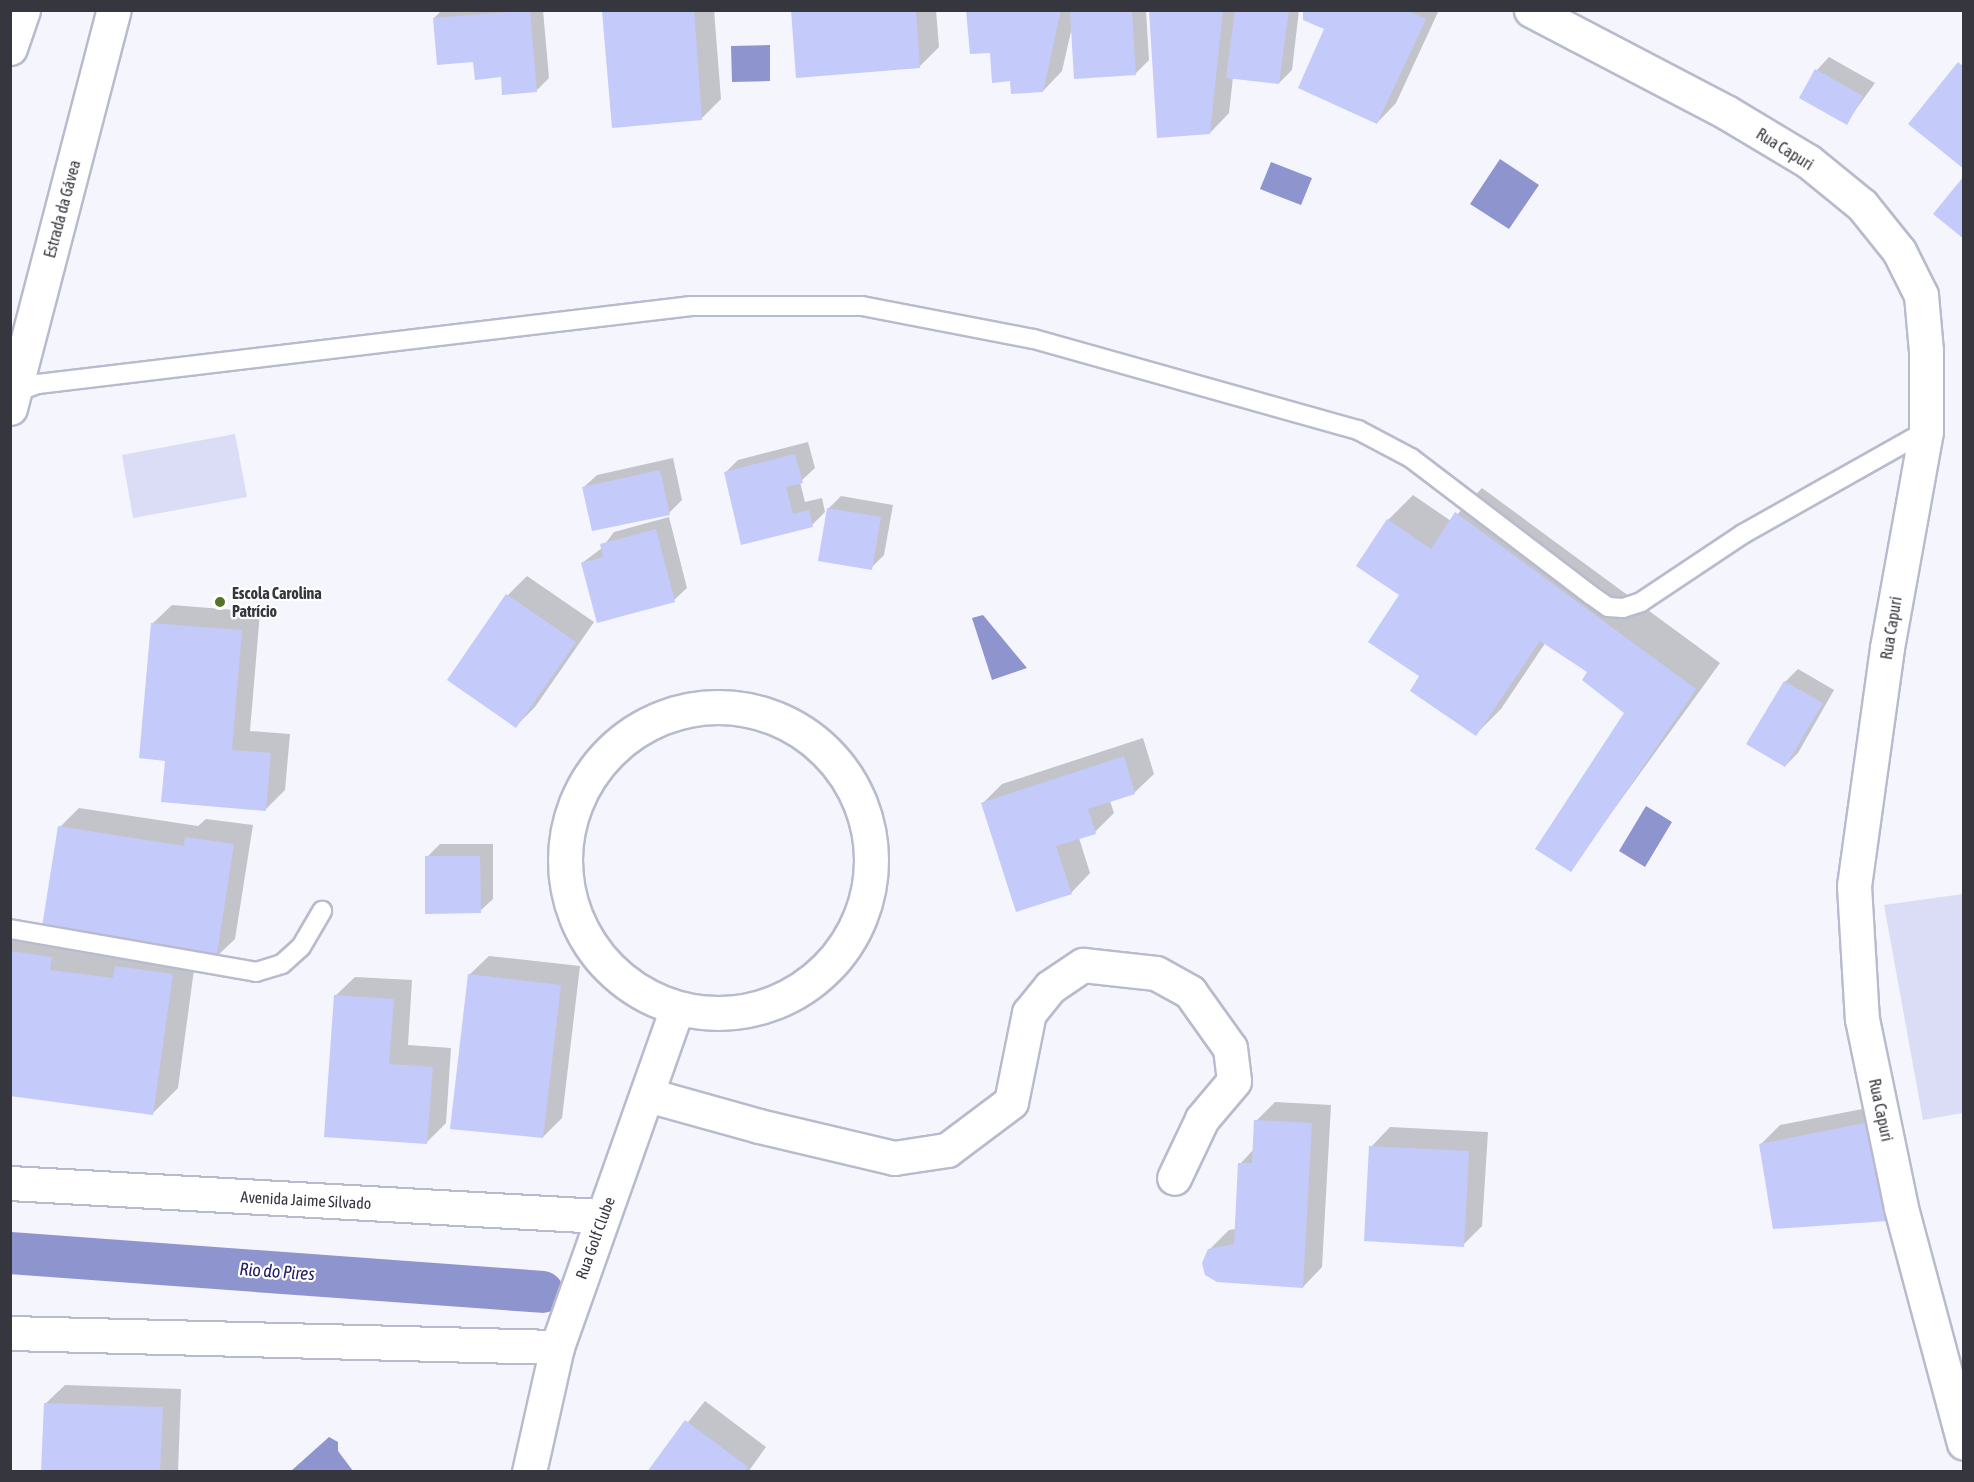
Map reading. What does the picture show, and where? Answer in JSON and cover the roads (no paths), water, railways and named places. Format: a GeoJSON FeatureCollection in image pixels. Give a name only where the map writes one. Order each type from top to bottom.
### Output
{"type":"FeatureCollection","features":[{"type":"Feature","properties":{"kind":"main road"},"geometry":{"type":"LineString","coordinates":[[10,48],[23,10]]}},
{"type":"Feature","properties":{"kind":"main road","name":"Estrada da Gávea"},"geometry":{"type":"LineString","coordinates":[[12,400],[114,10]]}},
{"type":"Feature","properties":{"kind":"main road","name":"Rua Capuri"},"geometry":{"type":"LineString","coordinates":[[1531,10],[1726,112],[1808,161],[1862,205],[1899,251],[1921,295],[1926,351],[1926,431],[1887,648],[1854,886],[1862,1019],[1901,1208],[1964,1443]]}},
{"type":"Feature","properties":{"kind":"main road"},"geometry":{"type":"LineString","coordinates":[[734,705],[783,719],[825,747],[855,788],[871,837],[870,887],[852,935],[821,975],[777,1002],[728,1014],[677,1009],[631,988],[594,953],[571,907],[564,857],[573,807],[598,763],[637,729],[683,710],[734,705]]}},
{"type":"Feature","properties":{"kind":"main road"},"geometry":{"type":"LineString","coordinates":[[648,1095],[759,1126],[894,1158],[947,1150],[1011,1102],[1029,1013],[1050,987],[1083,965],[1156,973],[1190,992],[1230,1048],[1234,1082],[1202,1119],[1174,1178]]}},
{"type":"Feature","properties":{"kind":"main road","name":"Rua Golf Clube"},"geometry":{"type":"LineString","coordinates":[[529,1472],[557,1347],[601,1216],[648,1095],[677,1009]]}},
{"type":"Feature","properties":{"kind":"main road","name":"Avenida Jaime Silvado"},"geometry":{"type":"LineString","coordinates":[[10,1183],[601,1216]]}},
{"type":"Feature","properties":{"kind":"main road"},"geometry":{"type":"LineString","coordinates":[[10,1333],[557,1347]]}},
{"type":"Feature","properties":{"kind":"lane"},"geometry":{"type":"LineString","coordinates":[[12,400],[38,384],[691,306],[862,306],[1035,339],[1358,430],[1411,458],[1591,596],[1608,607],[1623,608],[1641,602],[1743,534],[1926,431]]}},
{"type":"Feature","properties":{"kind":"lane"},"geometry":{"type":"LineString","coordinates":[[10,929],[256,972],[282,964],[294,953],[322,911]]}},
{"type":"Feature","properties":{"kind":"water"},"geometry":{"type":"Polygon","coordinates":[[[770,45],[770,81],[732,82],[731,46],[770,45]]]}},
{"type":"Feature","properties":{"kind":"water"},"geometry":{"type":"Polygon","coordinates":[[[1500,159],[1539,185],[1509,229],[1470,204],[1500,159]]]}},
{"type":"Feature","properties":{"kind":"water"},"geometry":{"type":"Polygon","coordinates":[[[1271,162],[1312,178],[1301,205],[1260,189],[1271,162]]]}},
{"type":"Feature","properties":{"kind":"water"},"geometry":{"type":"Polygon","coordinates":[[[983,615],[1027,668],[992,680],[972,618],[983,615]]]}},
{"type":"Feature","properties":{"kind":"water"},"geometry":{"type":"Polygon","coordinates":[[[1646,806],[1672,822],[1645,867],[1619,851],[1646,806]]]}},
{"type":"Feature","properties":{"kind":"water"},"geometry":{"type":"Polygon","coordinates":[[[329,1437],[338,1442],[338,1451],[353,1471],[291,1471],[329,1437]]]}},
{"type":"Feature","properties":{"kind":"waterway","name":"Rio do Pires"},"geometry":{"type":"LineString","coordinates":[[10,1253],[543,1292]]}},
{"type":"Feature","properties":{"kind":"place","name":"Escola Carolina Patrício"},"geometry":{"type":"Point","coordinates":[220,602]}}]}
